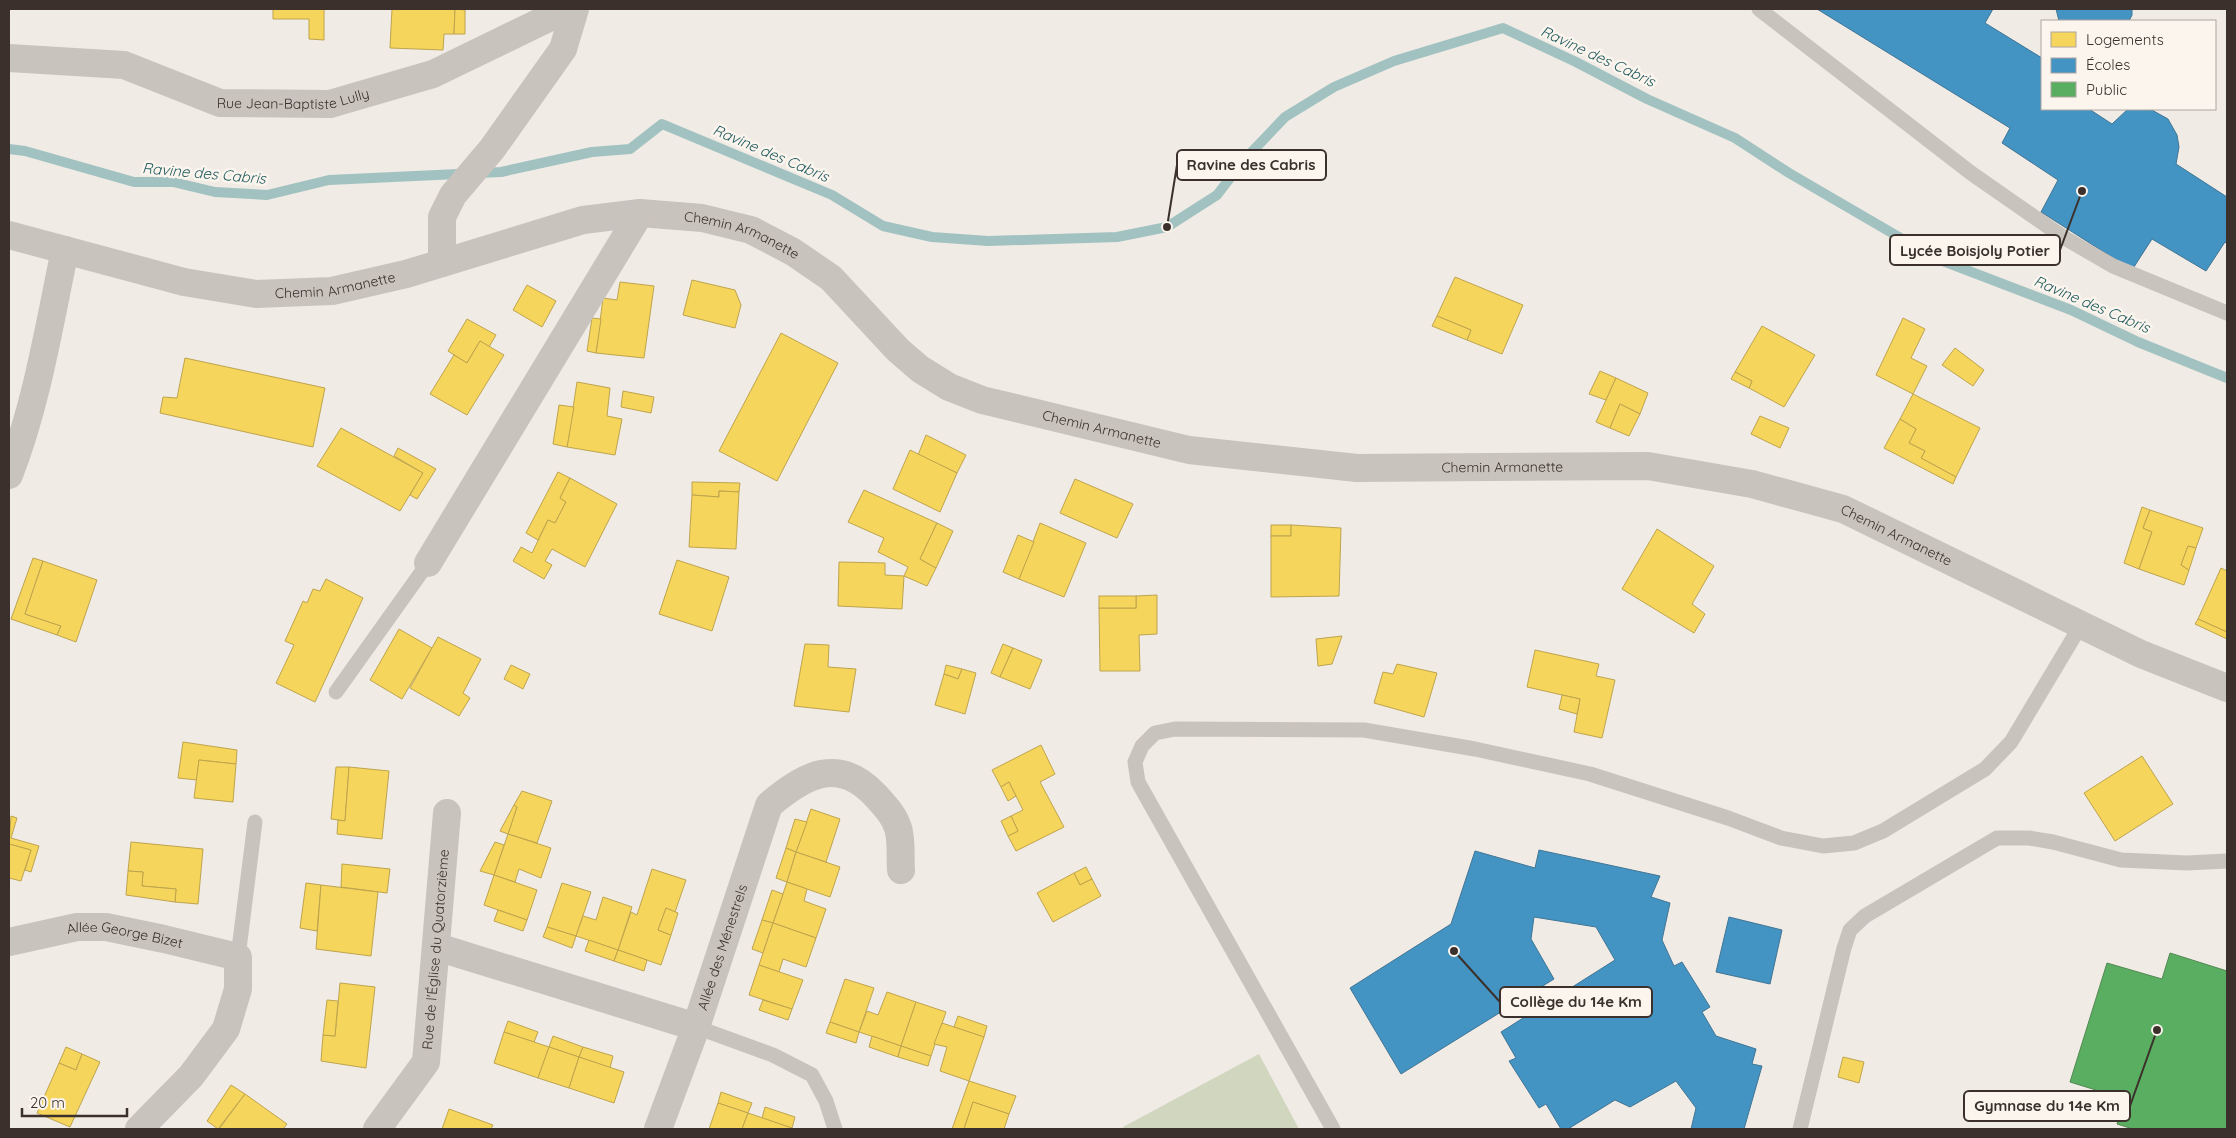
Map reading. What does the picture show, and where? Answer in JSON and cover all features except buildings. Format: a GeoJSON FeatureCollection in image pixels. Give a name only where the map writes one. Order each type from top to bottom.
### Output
{"type":"FeatureCollection","features":[{"type":"Feature","properties":{"kind":"street","name":"Rue Jean-Baptiste Lully"},"geometry":{"type":"LineString","coordinates":[[9,58],[124,65],[220,103],[330,104],[433,74],[567,9]]}},
{"type":"Feature","properties":{"kind":"street"},"geometry":{"type":"LineString","coordinates":[[442,263],[442,217],[453,194],[492,150],[563,48],[576,9]]}},
{"type":"Feature","properties":{"kind":"street"},"geometry":{"type":"LineString","coordinates":[[428,563],[640,213]]}},
{"type":"Feature","properties":{"kind":"street","name":"Chemin Armanette"},"geometry":{"type":"LineString","coordinates":[[9,235],[184,282],[256,294],[332,291],[406,274],[583,220],[640,213],[702,218],[743,228],[793,252],[831,278],[898,350],[920,369],[949,386],[982,400],[1189,450],[1347,467],[1648,466],[1752,484],[1842,509],[2141,654],[2227,688]]}},
{"type":"Feature","properties":{"kind":"street"},"geometry":{"type":"LineString","coordinates":[[9,475],[19,449],[40,374],[65,250]]}},
{"type":"Feature","properties":{"kind":"street","name":"Allée des Ménestrels"},"geometry":{"type":"LineString","coordinates":[[437,947],[696,1027],[769,805],[787,790],[814,775],[839,772],[868,788],[891,812],[899,829],[901,870]]}},
{"type":"Feature","properties":{"kind":"street","name":"Rue de l'Église du Quatorzième"},"geometry":{"type":"LineString","coordinates":[[377,1129],[426,1062],[447,813]]}},
{"type":"Feature","properties":{"kind":"street","name":"Allée George Bizet"},"geometry":{"type":"LineString","coordinates":[[9,942],[77,928],[106,928],[164,938],[238,957]]}},
{"type":"Feature","properties":{"kind":"street"},"geometry":{"type":"LineString","coordinates":[[139,1129],[191,1076],[226,1029],[238,989],[238,957]]}},
{"type":"Feature","properties":{"kind":"street"},"geometry":{"type":"LineString","coordinates":[[658,1129],[696,1027]]}},
{"type":"Feature","properties":{"kind":"lane"},"geometry":{"type":"LineString","coordinates":[[1759,9],[1972,173],[2063,237],[2113,266],[2227,313]]}},
{"type":"Feature","properties":{"kind":"lane"},"geometry":{"type":"LineString","coordinates":[[336,692],[428,563]]}},
{"type":"Feature","properties":{"kind":"lane"},"geometry":{"type":"LineString","coordinates":[[1333,1129],[1138,782],[1135,762],[1142,746],[1155,733],[1175,729],[1364,730],[1475,749],[1590,774],[1728,818],[1781,838],[1823,846],[1838,845],[1854,843],[1883,831],[1985,769],[2011,742],[2081,625]]}},
{"type":"Feature","properties":{"kind":"lane"},"geometry":{"type":"LineString","coordinates":[[238,957],[255,822]]}},
{"type":"Feature","properties":{"kind":"lane"},"geometry":{"type":"LineString","coordinates":[[1800,1129],[1844,948],[1850,930],[1865,916],[1997,838],[2029,838],[2053,842],[2121,860],[2187,863],[2227,860]]}},
{"type":"Feature","properties":{"kind":"lane"},"geometry":{"type":"LineString","coordinates":[[696,1027],[773,1056],[812,1075],[826,1101],[835,1129]]}},
{"type":"Feature","properties":{"kind":"green space"},"geometry":{"type":"Polygon","coordinates":[[[1259,1054],[1299,1129],[1124,1129],[1123,1127],[1259,1054]]]}},
{"type":"Feature","properties":{"kind":"waterway","name":"Ravine des Cabris"},"geometry":{"type":"LineString","coordinates":[[9,149],[25,151],[134,182],[173,182],[215,192],[267,195],[329,180],[501,172],[592,152],[630,149],[662,124],[832,195],[883,226],[932,237],[988,241],[1117,237],[1167,227],[1217,195],[1244,160],[1285,117],[1334,87],[1394,61],[1503,28],[1576,62],[1647,99],[1735,138],[1789,173],[1935,258],[2071,310],[2138,342],[2227,378]]}},
{"type":"Feature","properties":{"kind":"place","name":"Lycée Boisjoly Potier"},"geometry":{"type":"Point","coordinates":[2082,191]}},
{"type":"Feature","properties":{"kind":"place","name":"Ravine des Cabris"},"geometry":{"type":"Point","coordinates":[1167,227]}},
{"type":"Feature","properties":{"kind":"place","name":"Collège du 14e Km"},"geometry":{"type":"Point","coordinates":[1454,951]}},
{"type":"Feature","properties":{"kind":"place","name":"Gymnase du 14e Km"},"geometry":{"type":"Point","coordinates":[2157,1030]}}]}
